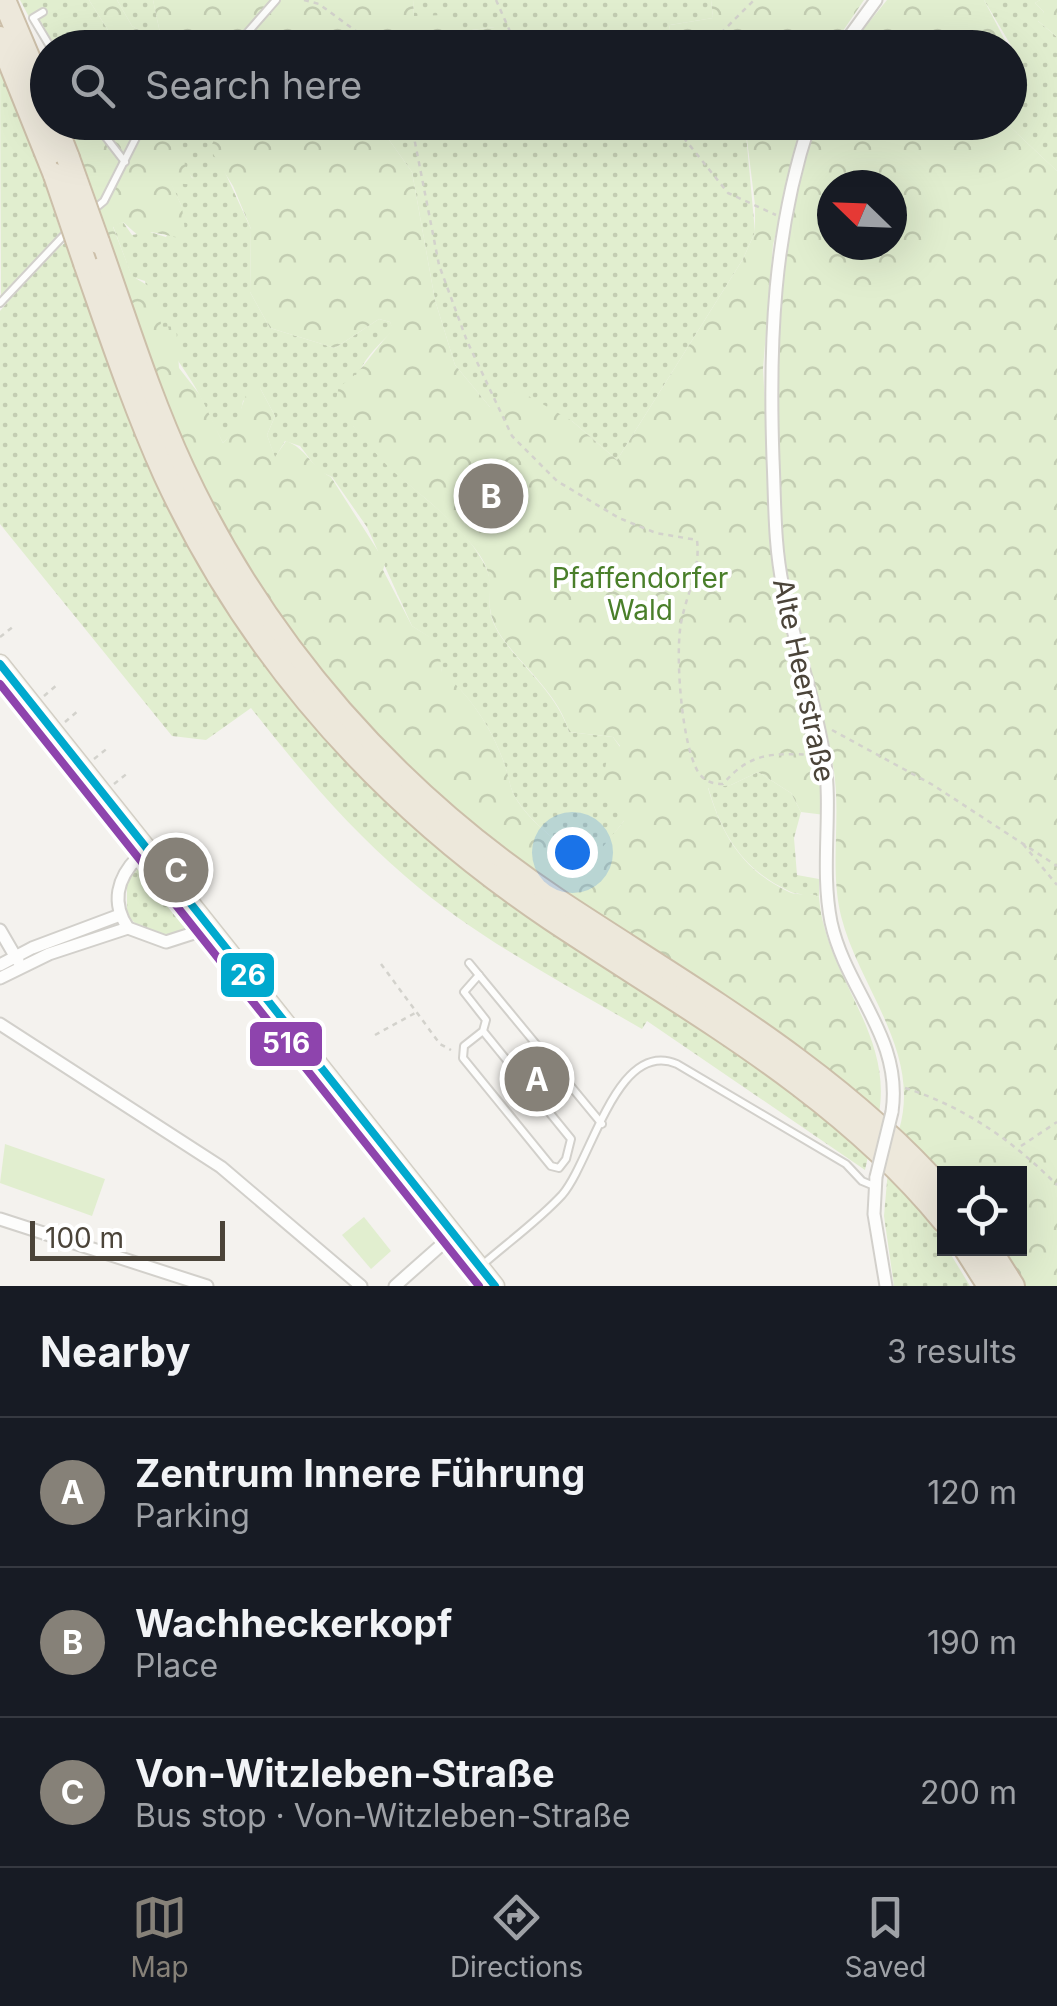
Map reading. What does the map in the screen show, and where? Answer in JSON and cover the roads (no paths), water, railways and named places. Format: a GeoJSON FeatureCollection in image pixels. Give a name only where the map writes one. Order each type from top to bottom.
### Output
{"type":"FeatureCollection","features":[{"type":"Feature","properties":{"kind":"highway"},"geometry":{"type":"LineString","coordinates":[[4,0],[30,61]]}},
{"type":"Feature","properties":{"kind":"highway"},"geometry":{"type":"LineString","coordinates":[[0,38],[30,101]]}},
{"type":"Feature","properties":{"kind":"highway"},"geometry":{"type":"LineString","coordinates":[[48,140],[98,242],[155,402],[203,509],[258,605],[336,708],[404,780],[472,838],[808,1067],[883,1128],[937,1185]]}},
{"type":"Feature","properties":{"kind":"highway"},"geometry":{"type":"LineString","coordinates":[[57,140],[85,263],[137,409],[187,520],[241,615],[320,721],[392,795],[474,864],[832,1108],[893,1164],[937,1213]]}},
{"type":"Feature","properties":{"kind":"highway"},"geometry":{"type":"LineString","coordinates":[[970,1256],[990,1286]]}},
{"type":"Feature","properties":{"kind":"highway"},"geometry":{"type":"LineString","coordinates":[[993,1256],[1013,1286]]}},
{"type":"Feature","properties":{"kind":"street"},"geometry":{"type":"LineString","coordinates":[[854,30],[876,0]]}},
{"type":"Feature","properties":{"kind":"street","name":"Alte Heerstraße"},"geometry":{"type":"LineString","coordinates":[[805,140],[784,218],[770,346],[776,532],[786,600],[824,756],[832,927],[848,972],[886,1038],[894,1085],[892,1112],[875,1182],[874,1214],[886,1286]]}},
{"type":"Feature","properties":{"kind":"street"},"geometry":{"type":"LineString","coordinates":[[0,664],[496,1286]]}},
{"type":"Feature","properties":{"kind":"street"},"geometry":{"type":"LineString","coordinates":[[128,928],[120,915],[120,882],[138,858]]}},
{"type":"Feature","properties":{"kind":"street"},"geometry":{"type":"LineString","coordinates":[[0,978],[18,962],[120,915]]}},
{"type":"Feature","properties":{"kind":"street"},"geometry":{"type":"LineString","coordinates":[[0,965],[128,928],[166,942],[197,932]]}},
{"type":"Feature","properties":{"kind":"street"},"geometry":{"type":"LineString","coordinates":[[0,930],[18,962]]}},
{"type":"Feature","properties":{"kind":"street"},"geometry":{"type":"LineString","coordinates":[[0,1024],[221,1167],[361,1286]]}},
{"type":"Feature","properties":{"kind":"street"},"geometry":{"type":"LineString","coordinates":[[0,1219],[207,1286]]}},
{"type":"Feature","properties":{"kind":"street"},"geometry":{"type":"LineString","coordinates":[[395,1286],[439,1247]]}},
{"type":"Feature","properties":{"kind":"lane"},"geometry":{"type":"LineString","coordinates":[[250,30],[276,0]]}},
{"type":"Feature","properties":{"kind":"lane"},"geometry":{"type":"LineString","coordinates":[[43,12],[34,18],[43,30]]}},
{"type":"Feature","properties":{"kind":"lane"},"geometry":{"type":"LineString","coordinates":[[108,140],[125,162]]}},
{"type":"Feature","properties":{"kind":"lane"},"geometry":{"type":"LineString","coordinates":[[0,303],[48,248],[104,200],[135,140]]}},
{"type":"Feature","properties":{"kind":"lane"},"geometry":{"type":"LineString","coordinates":[[469,963],[602,1124]]}},
{"type":"Feature","properties":{"kind":"lane"},"geometry":{"type":"LineString","coordinates":[[479,975],[464,992],[486,1020],[483,1031],[464,1046],[463,1058],[550,1166],[559,1168],[566,1159],[571,1139],[483,1031]]}},
{"type":"Feature","properties":{"kind":"lane"},"geometry":{"type":"LineString","coordinates":[[479,1268],[561,1195],[628,1074],[648,1061],[668,1060],[846,1164],[862,1181],[875,1182]]}},
{"type":"Feature","properties":{"kind":"place","name":"Wachheckerkopf"},"geometry":{"type":"Point","coordinates":[491,496]}},
{"type":"Feature","properties":{"kind":"place","name":"Von-Witzleben-Straße"},"geometry":{"type":"Point","coordinates":[176,870]}},
{"type":"Feature","properties":{"kind":"place","name":"Zentrum Innere Führung"},"geometry":{"type":"Point","coordinates":[537,1079]}},
{"type":"Feature","properties":{"kind":"park label","name":"Pfaffendorfer Wald"},"geometry":{"type":"Point","coordinates":[640,594]}}]}
